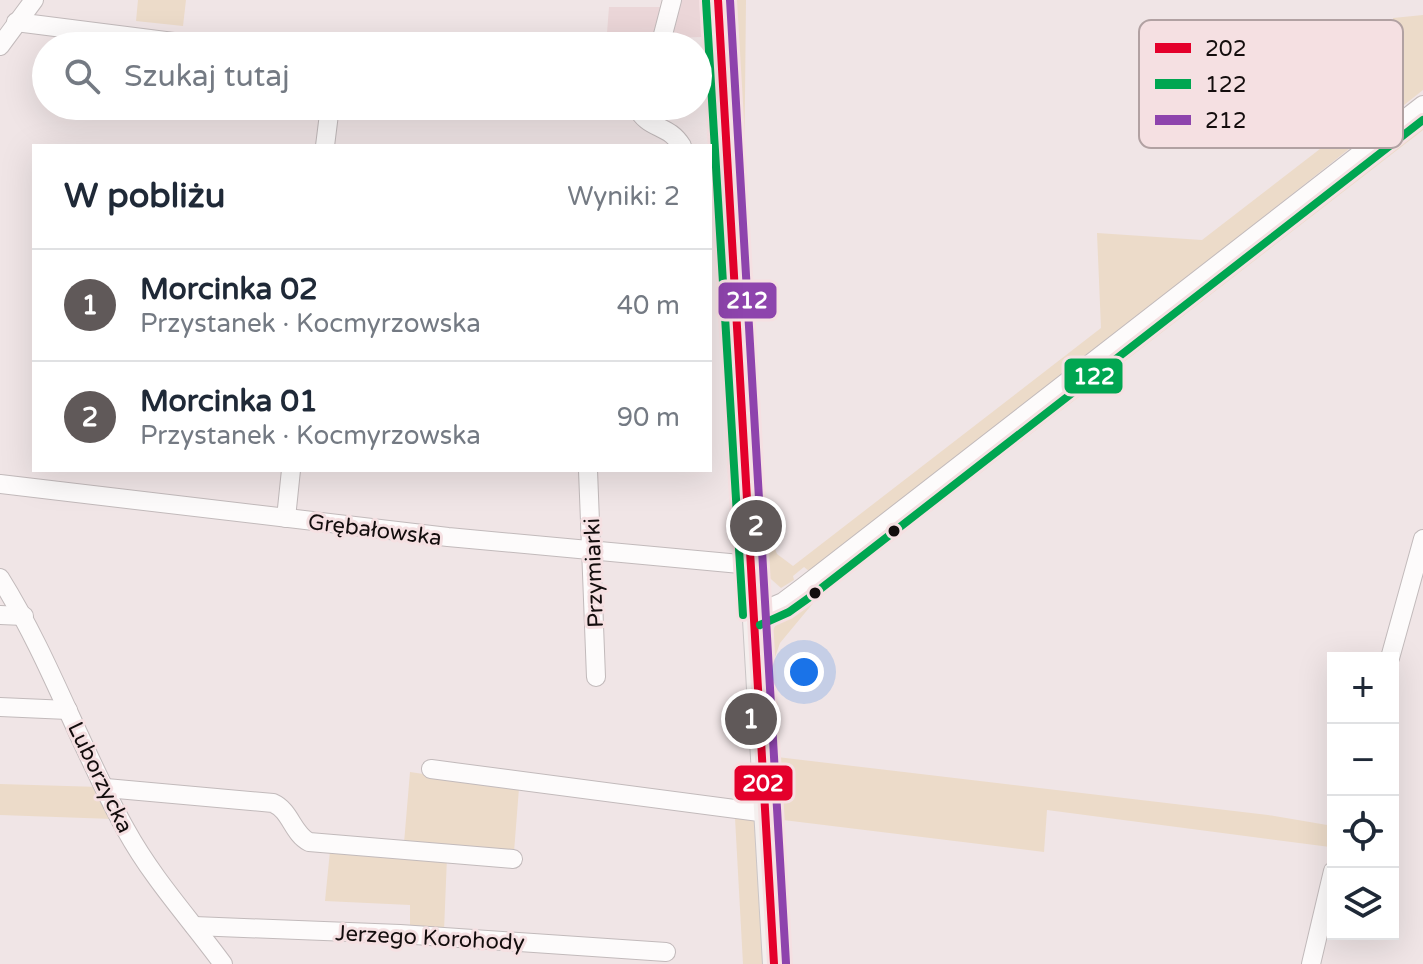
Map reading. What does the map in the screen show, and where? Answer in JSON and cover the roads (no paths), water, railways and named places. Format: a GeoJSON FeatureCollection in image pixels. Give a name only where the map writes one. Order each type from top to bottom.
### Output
{"type":"FeatureCollection","features":[{"type":"Feature","properties":{"kind":"main road"},"geometry":{"type":"LineString","coordinates":[[718,0],[774,964]]}},
{"type":"Feature","properties":{"kind":"street"},"geometry":{"type":"LineString","coordinates":[[0,46],[34,0]]}},
{"type":"Feature","properties":{"kind":"street"},"geometry":{"type":"LineString","coordinates":[[664,32],[672,0]]}},
{"type":"Feature","properties":{"kind":"street"},"geometry":{"type":"LineString","coordinates":[[16,22],[95,32]]}},
{"type":"Feature","properties":{"kind":"street"},"geometry":{"type":"LineString","coordinates":[[1403,121],[1423,105]]}},
{"type":"Feature","properties":{"kind":"street"},"geometry":{"type":"LineString","coordinates":[[325,144],[328,120]]}},
{"type":"Feature","properties":{"kind":"street"},"geometry":{"type":"LineString","coordinates":[[645,120],[651,125],[669,130],[680,144]]}},
{"type":"Feature","properties":{"kind":"street"},"geometry":{"type":"LineString","coordinates":[[755,614],[783,602],[803,587],[1368,148]]}},
{"type":"Feature","properties":{"kind":"street"},"geometry":{"type":"LineString","coordinates":[[286,518],[291,472]]}},
{"type":"Feature","properties":{"kind":"street","name":"Przymiarki"},"geometry":{"type":"LineString","coordinates":[[588,472],[596,677]]}},
{"type":"Feature","properties":{"kind":"street","name":"Grębałowska"},"geometry":{"type":"LineString","coordinates":[[0,484],[593,552],[751,565]]}},
{"type":"Feature","properties":{"kind":"street"},"geometry":{"type":"LineString","coordinates":[[1392,652],[1423,539]]}},
{"type":"Feature","properties":{"kind":"street","name":"Luborzycka"},"geometry":{"type":"LineString","coordinates":[[0,578],[24,616],[125,829],[151,873],[223,964]]}},
{"type":"Feature","properties":{"kind":"street"},"geometry":{"type":"LineString","coordinates":[[0,615],[24,616]]}},
{"type":"Feature","properties":{"kind":"street"},"geometry":{"type":"LineString","coordinates":[[0,707],[68,710]]}},
{"type":"Feature","properties":{"kind":"street"},"geometry":{"type":"LineString","coordinates":[[431,769],[766,813]]}},
{"type":"Feature","properties":{"kind":"street"},"geometry":{"type":"LineString","coordinates":[[106,788],[273,803],[285,811],[298,833],[309,842],[513,859]]}},
{"type":"Feature","properties":{"kind":"street"},"geometry":{"type":"LineString","coordinates":[[1311,964],[1327,896]]}},
{"type":"Feature","properties":{"kind":"street","name":"Jerzego Korohody"},"geometry":{"type":"LineString","coordinates":[[194,926],[415,935],[666,952]]}},
{"type":"Feature","properties":{"kind":"place","name":"Morcinka 01"},"geometry":{"type":"Point","coordinates":[756,526]}},
{"type":"Feature","properties":{"kind":"place","name":"Morcinka 02"},"geometry":{"type":"Point","coordinates":[751,719]}}]}
